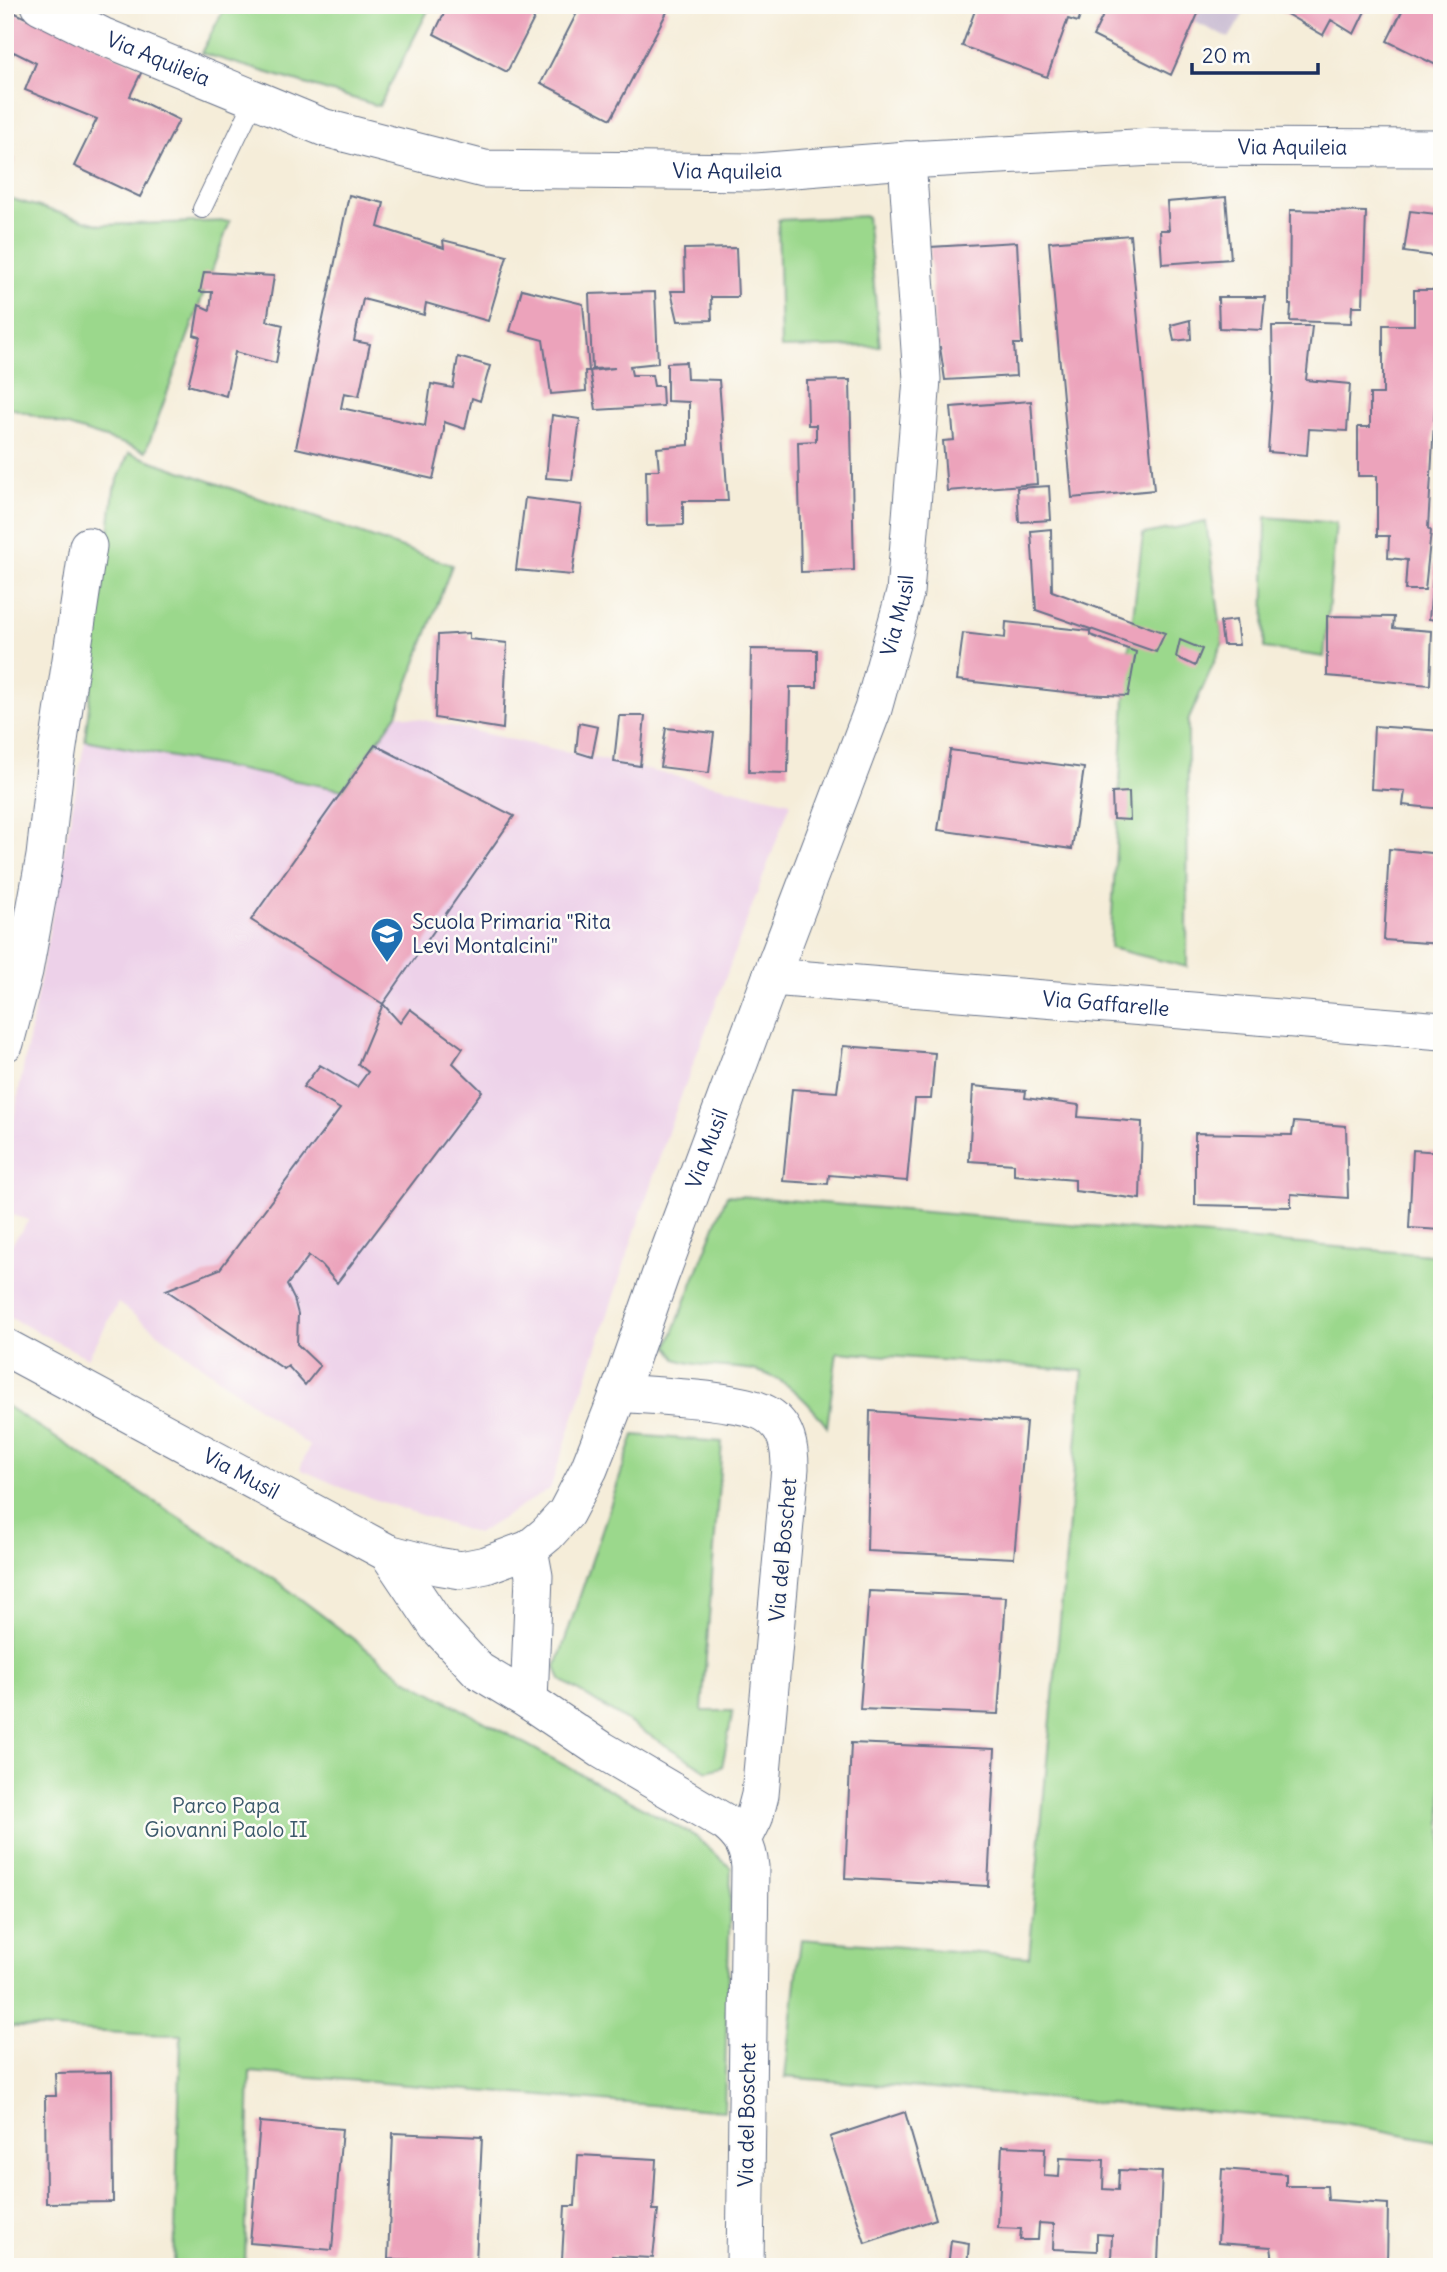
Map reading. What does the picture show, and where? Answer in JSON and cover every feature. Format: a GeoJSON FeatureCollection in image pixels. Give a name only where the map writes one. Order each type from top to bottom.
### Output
{"type":"FeatureCollection","features":[{"type":"Feature","properties":{"kind":"street","name":"Via Aquileia"},"geometry":{"type":"LineString","coordinates":[[40,5],[102,36],[325,128],[484,169],[756,172],[907,160],[1154,147],[1442,148]]}},
{"type":"Feature","properties":{"kind":"street","name":"Via Musil"},"geometry":{"type":"LineString","coordinates":[[5,1347],[388,1553],[461,1570],[486,1565],[529,1549],[566,1513],[589,1469],[620,1393],[660,1276],[873,709],[905,593],[922,379],[907,160]]}},
{"type":"Feature","properties":{"kind":"street"},"geometry":{"type":"LineString","coordinates":[[5,1043],[24,971],[45,856],[55,767],[88,545]]}},
{"type":"Feature","properties":{"kind":"street","name":"Via Gaffarelle"},"geometry":{"type":"LineString","coordinates":[[771,977],[1442,1031]]}},
{"type":"Feature","properties":{"kind":"street","name":"Via del Boschet"},"geometry":{"type":"LineString","coordinates":[[620,1393],[744,1406],[768,1415],[781,1428],[790,1447],[760,1795],[754,1818],[743,1840],[750,1867],[745,2267]]}},
{"type":"Feature","properties":{"kind":"street"},"geometry":{"type":"LineString","coordinates":[[529,1549],[534,1576],[529,1701]]}},
{"type":"Feature","properties":{"kind":"street"},"geometry":{"type":"LineString","coordinates":[[388,1553],[437,1626],[479,1671],[602,1750],[726,1824],[743,1840]]}},
{"type":"Feature","properties":{"kind":"lane"},"geometry":{"type":"LineString","coordinates":[[202,209],[255,99]]}},
{"type":"Feature","properties":{"kind":"shaded area"},"geometry":{"type":"Polygon","coordinates":[[[1157,5],[1249,5],[1229,38],[1157,5]]]}},
{"type":"Feature","properties":{"kind":"shaded area","name":"Scuola Primaria \"Rita Levi Montalcini\""},"geometry":{"type":"Polygon","coordinates":[[[397,714],[791,802],[670,1126],[550,1489],[477,1534],[350,1491],[300,1469],[309,1446],[118,1303],[88,1358],[5,1315],[5,1253],[29,1220],[5,1213],[5,1165],[85,740],[343,790],[397,714]]]}},
{"type":"Feature","properties":{"kind":"green space"},"geometry":{"type":"Polygon","coordinates":[[[226,5],[431,5],[379,106],[201,53],[226,5]]]}},
{"type":"Feature","properties":{"kind":"green space"},"geometry":{"type":"Polygon","coordinates":[[[5,197],[101,225],[230,221],[146,451],[5,406],[5,197]]]}},
{"type":"Feature","properties":{"kind":"green space"},"geometry":{"type":"Polygon","coordinates":[[[867,216],[880,346],[781,348],[778,220],[867,216]]]}},
{"type":"Feature","properties":{"kind":"green space"},"geometry":{"type":"Polygon","coordinates":[[[129,453],[452,565],[397,714],[343,790],[85,740],[114,489],[129,453]]]}},
{"type":"Feature","properties":{"kind":"green space"},"geometry":{"type":"Polygon","coordinates":[[[1266,517],[1336,523],[1324,657],[1264,648],[1266,517]]]}},
{"type":"Feature","properties":{"kind":"green space"},"geometry":{"type":"Polygon","coordinates":[[[1206,522],[1223,642],[1188,721],[1187,967],[1110,948],[1127,666],[1143,534],[1206,522]]]}},
{"type":"Feature","properties":{"kind":"green space"},"geometry":{"type":"Polygon","coordinates":[[[727,1195],[1442,1256],[1442,2142],[1338,2122],[785,2077],[801,1939],[1029,1957],[1083,1371],[837,1352],[827,1427],[803,1398],[771,1376],[746,1369],[701,1365],[676,1359],[668,1346],[727,1195]]]}},
{"type":"Feature","properties":{"kind":"green space","name":"Parco Papa Giovanni Paolo II"},"geometry":{"type":"Polygon","coordinates":[[[5,1405],[277,1581],[406,1679],[695,1836],[731,1868],[724,2111],[250,2072],[245,2267],[174,2267],[181,2035],[5,2026],[5,1405]]]}},
{"type":"Feature","properties":{"kind":"green space"},"geometry":{"type":"Polygon","coordinates":[[[634,1435],[722,1442],[702,1711],[733,1711],[722,1767],[707,1771],[561,1680],[556,1667],[634,1435]]]}},
{"type":"Feature","properties":{"kind":"building"},"geometry":{"type":"Polygon","coordinates":[[[448,5],[541,5],[507,72],[434,34],[448,5]]]}},
{"type":"Feature","properties":{"kind":"building"},"geometry":{"type":"Polygon","coordinates":[[[581,5],[661,5],[668,10],[611,119],[541,83],[581,5]]]}},
{"type":"Feature","properties":{"kind":"building"},"geometry":{"type":"Polygon","coordinates":[[[977,5],[1084,5],[1078,22],[1068,19],[1047,77],[962,46],[977,5]]]}},
{"type":"Feature","properties":{"kind":"building"},"geometry":{"type":"Polygon","coordinates":[[[1108,5],[1202,5],[1171,75],[1093,36],[1108,5]]]}},
{"type":"Feature","properties":{"kind":"building"},"geometry":{"type":"Polygon","coordinates":[[[1271,5],[1368,5],[1354,34],[1331,20],[1323,35],[1271,5]]]}},
{"type":"Feature","properties":{"kind":"building"},"geometry":{"type":"Polygon","coordinates":[[[1405,5],[1442,5],[1442,68],[1387,41],[1405,5]]]}},
{"type":"Feature","properties":{"kind":"building"},"geometry":{"type":"Polygon","coordinates":[[[5,8],[28,19],[30,13],[143,69],[130,96],[179,120],[140,197],[74,166],[97,119],[25,90],[36,63],[14,52],[8,63],[5,62],[5,8]]]}},
{"type":"Feature","properties":{"kind":"building"},"geometry":{"type":"Polygon","coordinates":[[[5,155],[15,158],[6,194],[5,194],[5,155]]]}},
{"type":"Feature","properties":{"kind":"building"},"geometry":{"type":"Polygon","coordinates":[[[349,195],[384,203],[378,227],[444,248],[443,240],[507,256],[488,321],[426,303],[424,315],[363,299],[354,341],[370,344],[359,396],[344,393],[341,408],[425,426],[431,384],[453,388],[458,357],[490,366],[480,401],[472,398],[465,429],[444,422],[433,479],[296,448],[349,195]]]}},
{"type":"Feature","properties":{"kind":"building"},"geometry":{"type":"Polygon","coordinates":[[[1226,197],[1231,259],[1162,264],[1160,230],[1169,230],[1167,202],[1226,197]]]}},
{"type":"Feature","properties":{"kind":"building"},"geometry":{"type":"Polygon","coordinates":[[[1438,200],[1442,200],[1442,257],[1404,252],[1410,211],[1436,214],[1438,200]]]}},
{"type":"Feature","properties":{"kind":"building"},"geometry":{"type":"Polygon","coordinates":[[[1290,210],[1366,212],[1363,306],[1352,306],[1351,323],[1290,321],[1290,210]]]}},
{"type":"Feature","properties":{"kind":"building"},"geometry":{"type":"Polygon","coordinates":[[[1130,235],[1154,490],[1072,498],[1049,242],[1130,235]]]}},
{"type":"Feature","properties":{"kind":"building"},"geometry":{"type":"Polygon","coordinates":[[[1017,242],[1022,344],[1014,344],[1016,376],[945,380],[940,347],[935,347],[930,247],[1017,242]]]}},
{"type":"Feature","properties":{"kind":"building"},"geometry":{"type":"Polygon","coordinates":[[[736,248],[738,297],[711,297],[712,320],[678,321],[671,291],[685,291],[684,249],[736,248]]]}},
{"type":"Feature","properties":{"kind":"building"},"geometry":{"type":"Polygon","coordinates":[[[204,272],[274,276],[267,321],[283,325],[276,363],[235,352],[226,396],[188,385],[200,337],[194,335],[199,305],[210,310],[212,292],[200,292],[204,272]]]}},
{"type":"Feature","properties":{"kind":"building"},"geometry":{"type":"Polygon","coordinates":[[[522,289],[583,304],[589,371],[585,371],[586,391],[551,394],[543,340],[510,331],[522,289]]]}},
{"type":"Feature","properties":{"kind":"building"},"geometry":{"type":"Polygon","coordinates":[[[1414,290],[1442,290],[1442,406],[1435,406],[1428,528],[1431,531],[1425,590],[1405,590],[1407,560],[1388,558],[1389,536],[1377,536],[1377,476],[1358,476],[1358,427],[1370,427],[1370,394],[1383,394],[1383,325],[1414,325],[1414,290]]]}},
{"type":"Feature","properties":{"kind":"building"},"geometry":{"type":"Polygon","coordinates":[[[655,292],[658,363],[630,366],[632,375],[652,375],[654,386],[662,386],[663,406],[596,410],[590,371],[615,368],[592,369],[589,294],[655,292]]]}},
{"type":"Feature","properties":{"kind":"building"},"geometry":{"type":"Polygon","coordinates":[[[1218,297],[1265,297],[1262,330],[1219,328],[1218,297]]]}},
{"type":"Feature","properties":{"kind":"building"},"geometry":{"type":"Polygon","coordinates":[[[1190,320],[1191,339],[1174,341],[1171,325],[1190,320]]]}},
{"type":"Feature","properties":{"kind":"building"},"geometry":{"type":"Polygon","coordinates":[[[1272,326],[1312,326],[1306,380],[1350,384],[1347,431],[1309,429],[1307,455],[1268,452],[1273,378],[1272,326]]]}},
{"type":"Feature","properties":{"kind":"building"},"geometry":{"type":"Polygon","coordinates":[[[686,362],[687,379],[719,380],[728,501],[683,501],[683,525],[647,526],[646,470],[659,470],[657,448],[689,445],[689,402],[667,401],[667,363],[686,362]]]}},
{"type":"Feature","properties":{"kind":"building"},"geometry":{"type":"Polygon","coordinates":[[[850,380],[854,570],[801,572],[798,442],[816,441],[816,425],[808,425],[807,381],[850,380]]]}},
{"type":"Feature","properties":{"kind":"building"},"geometry":{"type":"Polygon","coordinates":[[[1031,401],[1037,484],[947,491],[943,441],[954,440],[951,407],[1031,401]]]}},
{"type":"Feature","properties":{"kind":"building"},"geometry":{"type":"Polygon","coordinates":[[[552,415],[580,419],[572,480],[546,478],[552,415]]]}},
{"type":"Feature","properties":{"kind":"building"},"geometry":{"type":"Polygon","coordinates":[[[1049,486],[1051,520],[1019,522],[1017,488],[1049,486]]]}},
{"type":"Feature","properties":{"kind":"building"},"geometry":{"type":"Polygon","coordinates":[[[525,498],[582,505],[572,575],[516,570],[525,498]]]}},
{"type":"Feature","properties":{"kind":"building"},"geometry":{"type":"Polygon","coordinates":[[[1051,529],[1052,591],[1165,633],[1156,652],[1036,610],[1031,531],[1051,529]]]}},
{"type":"Feature","properties":{"kind":"building"},"geometry":{"type":"Polygon","coordinates":[[[1436,547],[1442,548],[1442,621],[1429,619],[1436,547]]]}},
{"type":"Feature","properties":{"kind":"building"},"geometry":{"type":"Polygon","coordinates":[[[1327,616],[1394,617],[1393,628],[1432,631],[1430,685],[1327,676],[1327,616]]]}},
{"type":"Feature","properties":{"kind":"building"},"geometry":{"type":"Polygon","coordinates":[[[1236,620],[1239,645],[1223,645],[1220,622],[1236,620]]]}},
{"type":"Feature","properties":{"kind":"building"},"geometry":{"type":"Polygon","coordinates":[[[1006,622],[1090,631],[1090,635],[1136,652],[1128,696],[1083,694],[957,680],[963,633],[1005,638],[1006,622]]]}},
{"type":"Feature","properties":{"kind":"building"},"geometry":{"type":"Polygon","coordinates":[[[469,633],[469,639],[507,643],[503,729],[435,718],[438,635],[469,633]]]}},
{"type":"Feature","properties":{"kind":"building"},"geometry":{"type":"Polygon","coordinates":[[[1180,640],[1202,649],[1195,666],[1176,657],[1180,640]]]}},
{"type":"Feature","properties":{"kind":"building"},"geometry":{"type":"Polygon","coordinates":[[[751,649],[817,650],[817,687],[790,687],[788,773],[749,772],[751,649]]]}},
{"type":"Feature","properties":{"kind":"building"},"geometry":{"type":"Polygon","coordinates":[[[619,716],[645,716],[640,766],[614,762],[619,716]]]}},
{"type":"Feature","properties":{"kind":"building"},"geometry":{"type":"Polygon","coordinates":[[[579,723],[598,727],[592,757],[576,752],[579,723]]]}},
{"type":"Feature","properties":{"kind":"building"},"geometry":{"type":"Polygon","coordinates":[[[1374,726],[1442,731],[1442,809],[1403,805],[1405,791],[1371,789],[1374,726]]]}},
{"type":"Feature","properties":{"kind":"building"},"geometry":{"type":"Polygon","coordinates":[[[666,728],[714,733],[709,773],[660,767],[666,728]]]}},
{"type":"Feature","properties":{"kind":"building"},"geometry":{"type":"Polygon","coordinates":[[[375,745],[514,816],[383,1004],[251,920],[375,745]]]}},
{"type":"Feature","properties":{"kind":"building"},"geometry":{"type":"Polygon","coordinates":[[[950,750],[1084,768],[1072,849],[938,830],[950,750]]]}},
{"type":"Feature","properties":{"kind":"building"},"geometry":{"type":"Polygon","coordinates":[[[1129,792],[1130,820],[1113,819],[1112,793],[1129,792]]]}},
{"type":"Feature","properties":{"kind":"building"},"geometry":{"type":"Polygon","coordinates":[[[1389,849],[1442,854],[1442,944],[1384,940],[1389,849]]]}},
{"type":"Feature","properties":{"kind":"building"},"geometry":{"type":"Polygon","coordinates":[[[383,1004],[400,1023],[410,1009],[463,1048],[453,1063],[482,1091],[337,1283],[309,1256],[287,1285],[298,1314],[297,1344],[320,1366],[305,1385],[288,1366],[284,1369],[166,1290],[220,1269],[340,1109],[303,1087],[320,1065],[357,1087],[368,1072],[358,1064],[383,1004]]]}},
{"type":"Feature","properties":{"kind":"building"},"geometry":{"type":"Polygon","coordinates":[[[843,1046],[935,1053],[931,1099],[915,1099],[907,1181],[829,1175],[828,1184],[783,1181],[792,1089],[837,1092],[843,1046]]]}},
{"type":"Feature","properties":{"kind":"building"},"geometry":{"type":"Polygon","coordinates":[[[973,1086],[1026,1091],[1025,1098],[1079,1105],[1078,1117],[1142,1122],[1140,1199],[1075,1191],[1075,1180],[1014,1175],[1014,1164],[969,1161],[973,1086]]]}},
{"type":"Feature","properties":{"kind":"building"},"geometry":{"type":"Polygon","coordinates":[[[1294,1122],[1346,1126],[1348,1198],[1291,1194],[1291,1207],[1195,1205],[1195,1133],[1292,1135],[1294,1122]]]}},
{"type":"Feature","properties":{"kind":"building"},"geometry":{"type":"Polygon","coordinates":[[[1439,1123],[1442,1123],[1442,1230],[1409,1228],[1413,1150],[1439,1152],[1439,1123]]]}},
{"type":"Feature","properties":{"kind":"building"},"geometry":{"type":"Polygon","coordinates":[[[870,1411],[1026,1422],[1014,1558],[867,1551],[870,1411]]]}},
{"type":"Feature","properties":{"kind":"building"},"geometry":{"type":"Polygon","coordinates":[[[869,1591],[1006,1597],[998,1714],[860,1709],[869,1591]]]}},
{"type":"Feature","properties":{"kind":"building"},"geometry":{"type":"Polygon","coordinates":[[[851,1743],[995,1749],[988,1886],[845,1878],[851,1743]]]}},
{"type":"Feature","properties":{"kind":"building"},"geometry":{"type":"Polygon","coordinates":[[[112,2072],[113,2202],[46,2203],[45,2096],[56,2096],[55,2073],[112,2072]]]}},
{"type":"Feature","properties":{"kind":"building"},"geometry":{"type":"Polygon","coordinates":[[[905,2112],[936,2219],[865,2243],[830,2137],[905,2112]]]}},
{"type":"Feature","properties":{"kind":"building"},"geometry":{"type":"Polygon","coordinates":[[[260,2122],[342,2129],[332,2250],[250,2243],[260,2122]]]}},
{"type":"Feature","properties":{"kind":"building"},"geometry":{"type":"Polygon","coordinates":[[[393,2133],[482,2137],[476,2262],[388,2259],[393,2133]]]}},
{"type":"Feature","properties":{"kind":"building"},"geometry":{"type":"Polygon","coordinates":[[[1002,2146],[1045,2148],[1044,2176],[1059,2177],[1060,2158],[1104,2160],[1103,2189],[1118,2190],[1119,2170],[1162,2172],[1158,2262],[1111,2260],[1112,2235],[1097,2234],[1097,2251],[1053,2249],[1054,2224],[1039,2223],[1038,2240],[1020,2240],[1021,2229],[998,2228],[1002,2146]]]}},
{"type":"Feature","properties":{"kind":"building"},"geometry":{"type":"Polygon","coordinates":[[[578,2155],[656,2159],[653,2210],[658,2210],[653,2258],[612,2256],[611,2262],[562,2259],[565,2206],[575,2206],[578,2155]]]}},
{"type":"Feature","properties":{"kind":"building"},"geometry":{"type":"Polygon","coordinates":[[[1222,2169],[1286,2174],[1286,2186],[1327,2186],[1328,2200],[1388,2204],[1387,2267],[1330,2267],[1273,2261],[1271,2247],[1218,2243],[1222,2169]]]}},
{"type":"Feature","properties":{"kind":"building"},"geometry":{"type":"Polygon","coordinates":[[[951,2240],[969,2243],[967,2267],[948,2267],[951,2240]]]}},
{"type":"Feature","properties":{"kind":"place","name":"Scuola Primaria \"Rita Levi Montalcini\""},"geometry":{"type":"Point","coordinates":[387,964]}}]}
